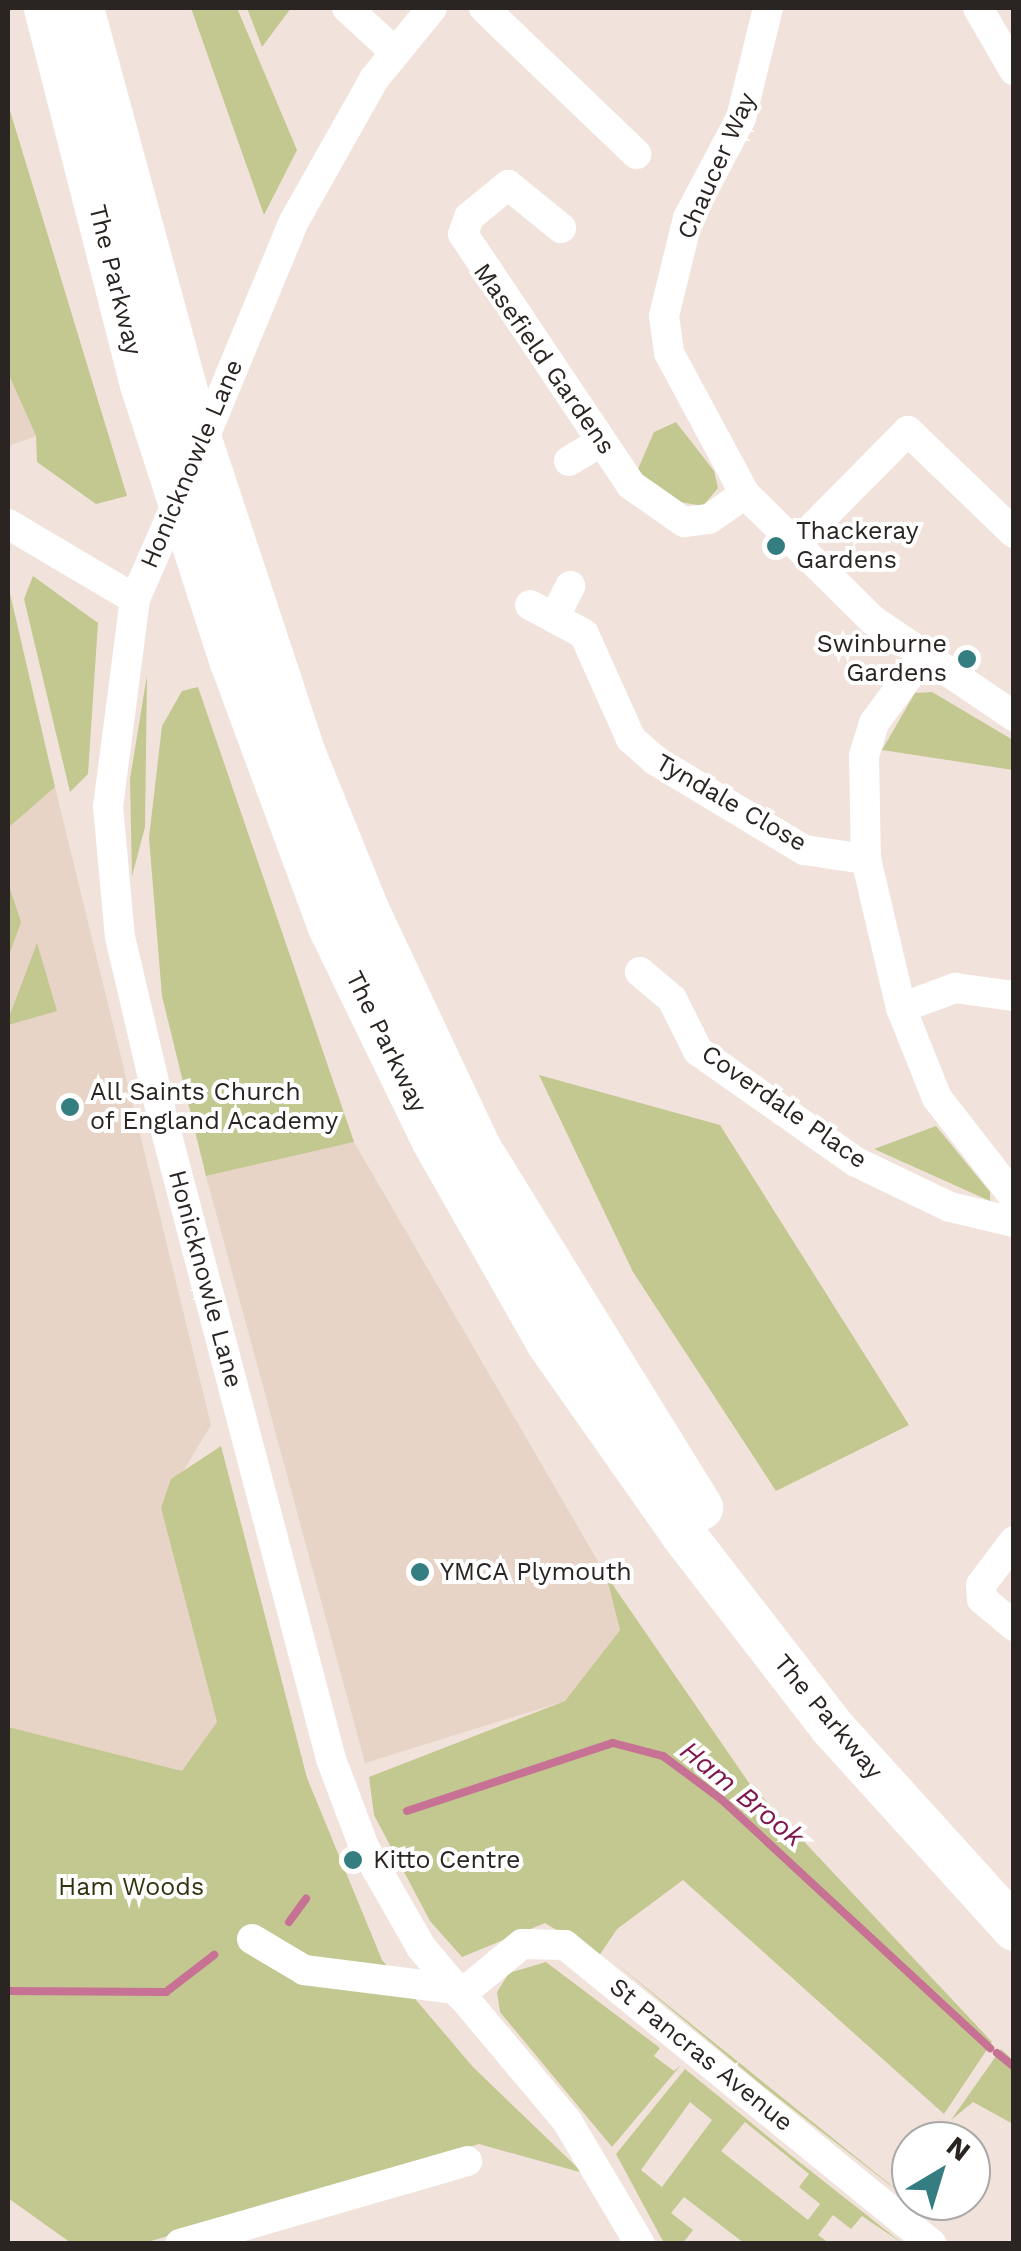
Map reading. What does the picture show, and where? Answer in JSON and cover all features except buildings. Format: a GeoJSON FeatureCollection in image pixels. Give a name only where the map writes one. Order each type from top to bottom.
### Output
{"type":"FeatureCollection","features":[{"type":"Feature","properties":{"kind":"highway","name":"The Parkway"},"geometry":{"type":"LineString","coordinates":[[46,8],[142,384],[232,662],[331,928],[434,1141],[548,1342],[682,1533],[831,1726],[1014,1928]]}},
{"type":"Feature","properties":{"kind":"highway","name":"The Parkway"},"geometry":{"type":"LineString","coordinates":[[81,8],[195,428],[290,715],[367,911],[479,1149],[702,1509],[894,1758],[1014,1886]]}},
{"type":"Feature","properties":{"kind":"street"},"geometry":{"type":"LineString","coordinates":[[347,8],[394,50]]}},
{"type":"Feature","properties":{"kind":"street","name":"Honicknowle Lane"},"geometry":{"type":"LineString","coordinates":[[432,8],[394,50],[293,223],[135,599],[108,806],[120,936],[331,1759],[376,1874],[457,1992],[567,2121],[640,2244]]}},
{"type":"Feature","properties":{"kind":"street"},"geometry":{"type":"LineString","coordinates":[[484,8],[636,154]]}},
{"type":"Feature","properties":{"kind":"street","name":"Chaucer Way"},"geometry":{"type":"LineString","coordinates":[[768,8],[760,65],[688,218],[664,316],[685,391],[744,494],[922,659],[1014,716]]}},
{"type":"Feature","properties":{"kind":"street"},"geometry":{"type":"LineString","coordinates":[[978,8],[1014,70]]}},
{"type":"Feature","properties":{"kind":"street","name":"Masefield Gardens"},"geometry":{"type":"LineString","coordinates":[[561,228],[508,185],[469,218],[464,234],[631,484],[684,522],[709,519],[744,494]]}},
{"type":"Feature","properties":{"kind":"street"},"geometry":{"type":"LineString","coordinates":[[798,542],[908,431],[1014,533]]}},
{"type":"Feature","properties":{"kind":"street"},"geometry":{"type":"LineString","coordinates":[[569,461],[602,442]]}},
{"type":"Feature","properties":{"kind":"street"},"geometry":{"type":"LineString","coordinates":[[8,524],[135,599]]}},
{"type":"Feature","properties":{"kind":"street","name":"Tyndale Close"},"geometry":{"type":"LineString","coordinates":[[570,586],[542,612],[584,634],[631,738],[656,761],[804,850],[866,859]]}},
{"type":"Feature","properties":{"kind":"street"},"geometry":{"type":"LineString","coordinates":[[922,659],[874,723],[864,756],[866,859],[901,1008],[937,1098],[1014,1198]]}},
{"type":"Feature","properties":{"kind":"street","name":"Coverdale Place"},"geometry":{"type":"LineString","coordinates":[[640,972],[672,999],[698,1050],[846,1156],[950,1207],[1014,1222]]}},
{"type":"Feature","properties":{"kind":"street"},"geometry":{"type":"LineString","coordinates":[[901,1008],[955,988],[1014,996]]}},
{"type":"Feature","properties":{"kind":"street"},"geometry":{"type":"LineString","coordinates":[[1014,1541],[981,1585],[982,1600],[1014,1626]]}},
{"type":"Feature","properties":{"kind":"street"},"geometry":{"type":"LineString","coordinates":[[252,1939],[304,1970],[457,1992]]}},
{"type":"Feature","properties":{"kind":"street","name":"St Pancras Avenue"},"geometry":{"type":"LineString","coordinates":[[457,1992],[522,1944],[564,1945],[932,2244]]}},
{"type":"Feature","properties":{"kind":"street"},"geometry":{"type":"LineString","coordinates":[[180,2244],[454,2174]]}},
{"type":"Feature","properties":{"kind":"shaded area"},"geometry":{"type":"Polygon","coordinates":[[[8,373],[36,436],[8,446],[8,373]]]}},
{"type":"Feature","properties":{"kind":"shaded area","name":"All Saints Church of England Academy"},"geometry":{"type":"Polygon","coordinates":[[[55,787],[211,1425],[161,1508],[217,1722],[182,1772],[8,1727],[8,828],[55,787]]]}},
{"type":"Feature","properties":{"kind":"shaded area"},"geometry":{"type":"Polygon","coordinates":[[[354,1142],[606,1575],[620,1630],[565,1701],[365,1763],[206,1176],[354,1142]]]}},
{"type":"Feature","properties":{"kind":"green space"},"geometry":{"type":"Polygon","coordinates":[[[191,8],[237,8],[297,150],[264,215],[191,8]]]}},
{"type":"Feature","properties":{"kind":"green space"},"geometry":{"type":"Polygon","coordinates":[[[247,8],[291,8],[262,47],[247,8]]]}},
{"type":"Feature","properties":{"kind":"green space"},"geometry":{"type":"Polygon","coordinates":[[[8,104],[127,496],[96,504],[37,462],[36,436],[8,373],[8,104]]]}},
{"type":"Feature","properties":{"kind":"green space"},"geometry":{"type":"Polygon","coordinates":[[[676,422],[714,471],[718,488],[703,506],[675,501],[637,471],[654,432],[676,422]]]}},
{"type":"Feature","properties":{"kind":"green space"},"geometry":{"type":"Polygon","coordinates":[[[33,576],[98,623],[88,774],[70,792],[24,599],[33,576]]]}},
{"type":"Feature","properties":{"kind":"green space"},"geometry":{"type":"Polygon","coordinates":[[[8,585],[55,787],[8,828],[8,585]]]}},
{"type":"Feature","properties":{"kind":"green space"},"geometry":{"type":"Polygon","coordinates":[[[147,675],[145,827],[132,876],[130,779],[147,675]]]}},
{"type":"Feature","properties":{"kind":"green space"},"geometry":{"type":"Polygon","coordinates":[[[198,687],[354,1142],[206,1176],[162,996],[149,838],[162,726],[182,691],[198,687]]]}},
{"type":"Feature","properties":{"kind":"green space"},"geometry":{"type":"Polygon","coordinates":[[[932,692],[1013,740],[1013,770],[882,750],[915,693],[932,692]]]}},
{"type":"Feature","properties":{"kind":"green space"},"geometry":{"type":"Polygon","coordinates":[[[8,891],[21,922],[8,958],[8,891]]]}},
{"type":"Feature","properties":{"kind":"green space"},"geometry":{"type":"Polygon","coordinates":[[[37,943],[57,1011],[8,1025],[8,1020],[37,943]]]}},
{"type":"Feature","properties":{"kind":"green space"},"geometry":{"type":"Polygon","coordinates":[[[539,1075],[720,1125],[909,1425],[776,1491],[633,1272],[539,1075]]]}},
{"type":"Feature","properties":{"kind":"green space"},"geometry":{"type":"Polygon","coordinates":[[[936,1126],[990,1192],[990,1201],[874,1149],[936,1126]]]}},
{"type":"Feature","properties":{"kind":"green space","name":"Ham Woods"},"geometry":{"type":"Polygon","coordinates":[[[221,1446],[307,1778],[382,1960],[473,2067],[583,2173],[479,2144],[141,2244],[71,2243],[8,2198],[8,1727],[182,1771],[217,1722],[161,1508],[171,1479],[221,1446]]]}},
{"type":"Feature","properties":{"kind":"green space"},"geometry":{"type":"Polygon","coordinates":[[[606,1575],[749,1783],[992,2042],[944,2114],[683,1880],[617,1929],[599,1956],[545,1923],[462,1957],[430,1921],[374,1815],[369,1777],[565,1701],[620,1630],[606,1575]]]}},
{"type":"Feature","properties":{"kind":"green space"},"geometry":{"type":"Polygon","coordinates":[[[613,1961],[891,2186],[763,2086],[613,1961]]]}},
{"type":"Feature","properties":{"kind":"green space"},"geometry":{"type":"Polygon","coordinates":[[[546,1962],[660,2048],[654,2056],[674,2071],[681,2065],[612,2147],[500,2012],[497,1992],[509,1973],[546,1962]]]}},
{"type":"Feature","properties":{"kind":"green space"},"geometry":{"type":"Polygon","coordinates":[[[1001,2049],[1013,2060],[1013,2124],[973,2102],[951,2120],[1001,2049]]]}},
{"type":"Feature","properties":{"kind":"green space"},"geometry":{"type":"Polygon","coordinates":[[[685,2069],[902,2243],[862,2216],[851,2229],[833,2215],[818,2235],[829,2243],[744,2243],[684,2197],[671,2213],[693,2230],[683,2243],[664,2243],[616,2154],[685,2069]],[[690,2102],[641,2170],[662,2187],[712,2120],[690,2102]],[[745,2122],[721,2151],[808,2220],[820,2204],[799,2187],[809,2174],[745,2122]]]}},
{"type":"Feature","properties":{"kind":"waterway","name":"Ham Brook"},"geometry":{"type":"LineString","coordinates":[[407,1811],[613,1743],[663,1756],[721,1799],[990,2048]]}},
{"type":"Feature","properties":{"kind":"waterway"},"geometry":{"type":"LineString","coordinates":[[289,1922],[306,1899]]}},
{"type":"Feature","properties":{"kind":"waterway","name":"Ham Brook"},"geometry":{"type":"LineString","coordinates":[[8,1991],[166,1992],[214,1955]]}},
{"type":"Feature","properties":{"kind":"waterway","name":"Ham Brook"},"geometry":{"type":"LineString","coordinates":[[997,2053],[1014,2067]]}},
{"type":"Feature","properties":{"kind":"place","name":"Thackeray Gardens"},"geometry":{"type":"Point","coordinates":[776,546]}},
{"type":"Feature","properties":{"kind":"place","name":"Swinburne Gardens"},"geometry":{"type":"Point","coordinates":[967,659]}},
{"type":"Feature","properties":{"kind":"place","name":"All Saints Church of England Academy"},"geometry":{"type":"Point","coordinates":[70,1107]}},
{"type":"Feature","properties":{"kind":"place","name":"YMCA Plymouth"},"geometry":{"type":"Point","coordinates":[420,1572]}},
{"type":"Feature","properties":{"kind":"place","name":"Kitto Centre"},"geometry":{"type":"Point","coordinates":[353,1860]}}]}
